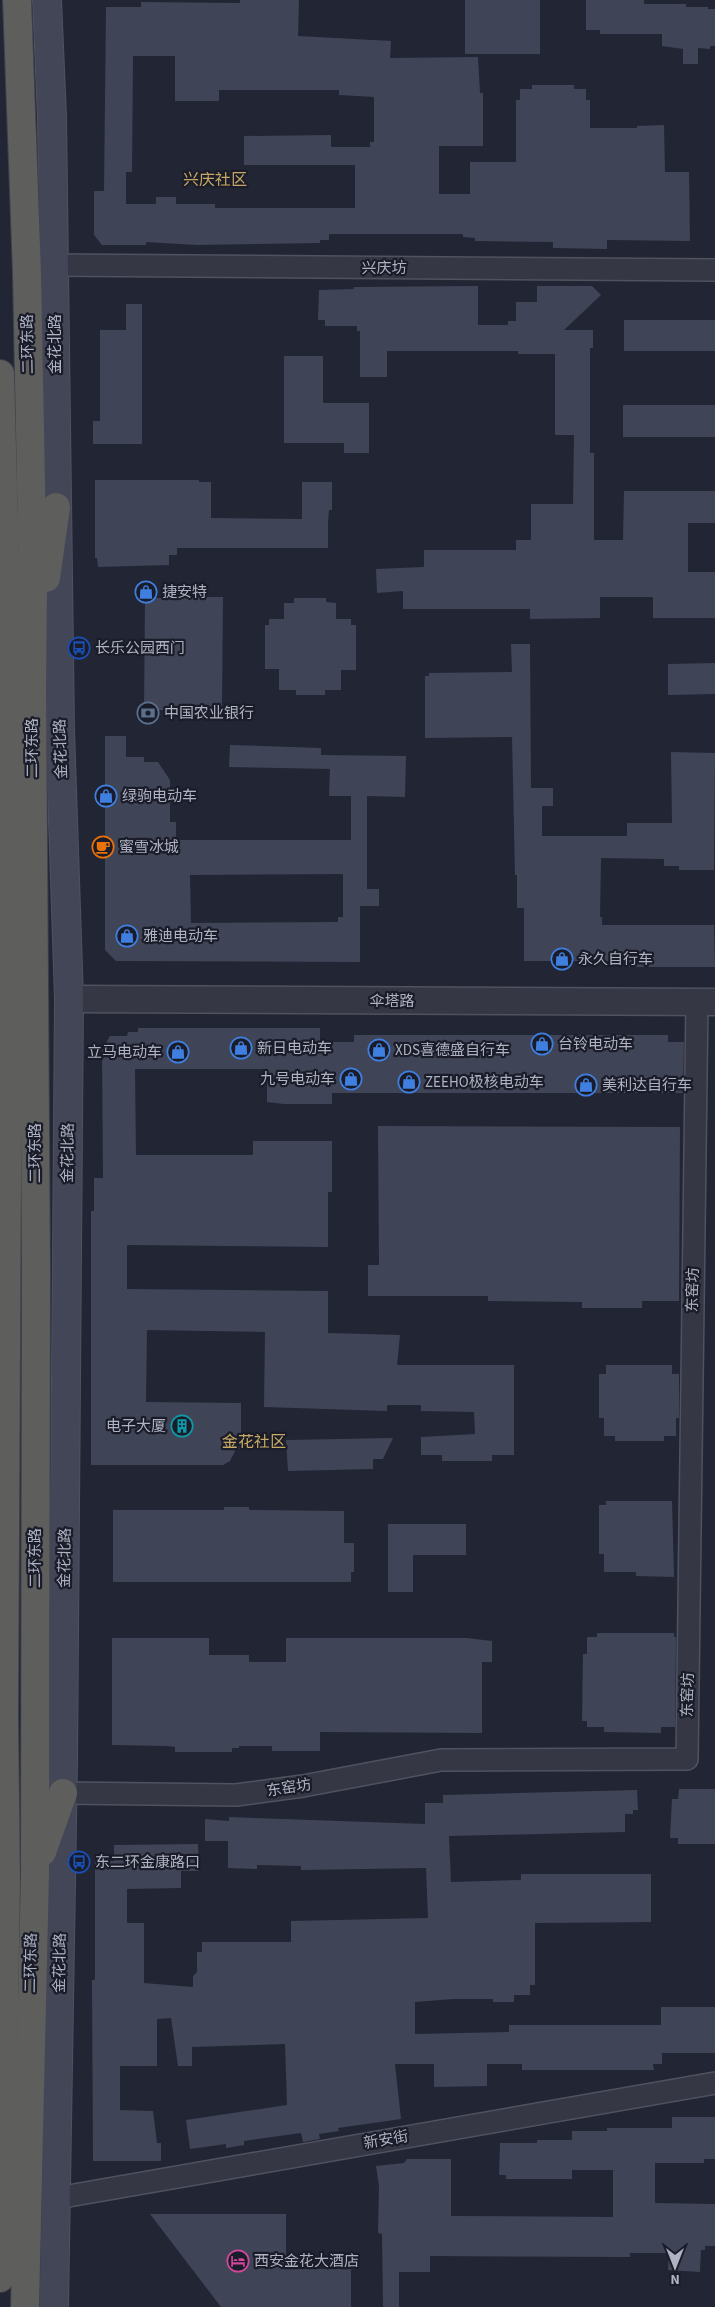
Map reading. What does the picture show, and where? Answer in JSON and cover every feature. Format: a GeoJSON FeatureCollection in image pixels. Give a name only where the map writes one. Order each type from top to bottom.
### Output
{"type":"FeatureCollection","features":[{"type":"Feature","properties":{"kind":"highway","name":"二环东路"},"geometry":{"type":"LineString","coordinates":[[0,2278],[6,1883],[2,1724],[19,689],[33,586],[27,274],[17,0]]}},
{"type":"Feature","properties":{"kind":"highway","name":"二环东路"},"geometry":{"type":"LineString","coordinates":[[0,374],[19,689],[36,1258],[35,1873],[32,1932],[25,2307]]}},
{"type":"Feature","properties":{"kind":"highway"},"geometry":{"type":"LineString","coordinates":[[19,689],[56,507]]}},
{"type":"Feature","properties":{"kind":"highway"},"geometry":{"type":"LineString","coordinates":[[0,657],[19,689]]}},
{"type":"Feature","properties":{"kind":"highway"},"geometry":{"type":"LineString","coordinates":[[35,1873],[62,1793]]}},
{"type":"Feature","properties":{"kind":"main road","name":"金花北路"},"geometry":{"type":"LineString","coordinates":[[46,4],[52,117],[60,730],[69,999],[62,1793],[54,2307]]}},
{"type":"Feature","properties":{"kind":"street","name":"兴庆坊"},"geometry":{"type":"LineString","coordinates":[[54,266],[715,270]]}},
{"type":"Feature","properties":{"kind":"street","name":"伞塔路"},"geometry":{"type":"LineString","coordinates":[[69,999],[706,1002]]}},
{"type":"Feature","properties":{"kind":"street","name":"东窑坊"},"geometry":{"type":"LineString","coordinates":[[62,1793],[236,1795],[303,1786],[441,1760],[687,1759],[706,1002]]}},
{"type":"Feature","properties":{"kind":"street","name":"新安街"},"geometry":{"type":"LineString","coordinates":[[57,2198],[715,2083]]}},
{"type":"Feature","properties":{"kind":"building"},"geometry":{"type":"Polygon","coordinates":[[[240,0],[299,0],[298,36],[391,41],[390,58],[478,57],[480,93],[483,93],[483,146],[439,146],[439,194],[470,194],[470,162],[516,162],[516,100],[520,100],[520,89],[532,89],[532,85],[574,85],[574,89],[586,89],[586,100],[590,100],[590,128],[637,128],[637,126],[664,125],[665,172],[689,172],[690,241],[607,240],[607,249],[553,248],[553,242],[475,241],[475,238],[463,237],[463,234],[329,234],[329,240],[320,240],[320,243],[197,245],[146,242],[146,245],[102,245],[94,235],[94,191],[104,191],[106,7],[141,7],[141,2],[240,3],[240,0]],[[133,56],[132,172],[126,172],[126,204],[156,204],[156,197],[176,197],[176,204],[215,204],[215,208],[355,208],[355,165],[244,165],[244,136],[331,135],[331,147],[370,147],[370,142],[374,142],[374,97],[339,95],[339,90],[219,90],[219,101],[175,101],[175,56],[133,56]]]}},
{"type":"Feature","properties":{"kind":"building"},"geometry":{"type":"Polygon","coordinates":[[[465,0],[540,0],[540,54],[465,54],[465,0]]]}},
{"type":"Feature","properties":{"kind":"building"},"geometry":{"type":"Polygon","coordinates":[[[586,0],[644,0],[644,4],[686,4],[686,7],[708,7],[708,9],[715,9],[715,46],[710,46],[710,49],[698,48],[698,64],[683,64],[683,49],[662,46],[662,34],[600,34],[600,30],[586,30],[586,0]]]}},
{"type":"Feature","properties":{"kind":"building"},"geometry":{"type":"Polygon","coordinates":[[[478,286],[478,325],[508,325],[508,321],[516,321],[516,302],[537,302],[537,286],[592,286],[601,295],[564,330],[593,330],[593,348],[590,348],[590,453],[594,453],[594,540],[623,540],[624,491],[715,491],[715,523],[688,523],[688,572],[715,572],[715,618],[653,618],[653,597],[600,597],[600,618],[530,619],[530,609],[403,609],[403,591],[377,593],[376,569],[424,567],[424,550],[516,550],[516,540],[531,540],[531,504],[573,504],[574,435],[555,435],[555,354],[518,354],[518,351],[387,351],[387,377],[360,377],[360,331],[357,331],[357,326],[325,326],[325,320],[318,320],[319,290],[354,289],[354,287],[478,286]]]}},
{"type":"Feature","properties":{"kind":"building"},"geometry":{"type":"Polygon","coordinates":[[[126,304],[142,304],[142,444],[93,444],[93,421],[100,421],[100,330],[126,330],[126,304]]]}},
{"type":"Feature","properties":{"kind":"building"},"geometry":{"type":"Polygon","coordinates":[[[624,320],[715,320],[715,351],[624,351],[624,320]]]}},
{"type":"Feature","properties":{"kind":"building"},"geometry":{"type":"Polygon","coordinates":[[[284,356],[323,356],[323,403],[369,403],[369,453],[344,453],[344,443],[284,443],[284,356]]]}},
{"type":"Feature","properties":{"kind":"building"},"geometry":{"type":"Polygon","coordinates":[[[623,405],[715,405],[715,437],[623,437],[623,405]]]}},
{"type":"Feature","properties":{"kind":"building"},"geometry":{"type":"Polygon","coordinates":[[[95,480],[199,480],[199,482],[211,482],[211,518],[302,519],[302,482],[332,482],[332,510],[329,510],[328,548],[177,548],[177,555],[169,555],[169,565],[98,567],[97,558],[95,558],[95,480]]]}},
{"type":"Feature","properties":{"kind":"building"},"geometry":{"type":"Polygon","coordinates":[[[164,591],[186,591],[186,597],[223,597],[222,710],[144,710],[145,598],[164,598],[164,591]]]}},
{"type":"Feature","properties":{"kind":"building"},"geometry":{"type":"Polygon","coordinates":[[[294,598],[326,598],[326,602],[336,603],[336,619],[351,619],[351,625],[356,625],[356,670],[341,670],[341,690],[325,690],[325,695],[296,695],[296,690],[279,690],[279,669],[265,669],[265,625],[269,625],[269,619],[284,619],[284,603],[294,603],[294,598]]]}},
{"type":"Feature","properties":{"kind":"building"},"geometry":{"type":"Polygon","coordinates":[[[511,644],[530,644],[531,788],[553,788],[553,806],[542,806],[542,836],[627,836],[627,823],[672,823],[671,752],[715,753],[714,870],[679,870],[679,866],[664,866],[664,859],[601,858],[600,917],[602,917],[602,925],[714,925],[715,967],[629,967],[629,961],[524,961],[524,908],[517,908],[517,875],[515,875],[512,737],[425,738],[425,676],[429,676],[429,673],[512,672],[511,644]]]}},
{"type":"Feature","properties":{"kind":"building"},"geometry":{"type":"Polygon","coordinates":[[[715,663],[715,694],[668,695],[668,664],[715,663]]]}},
{"type":"Feature","properties":{"kind":"building"},"geometry":{"type":"Polygon","coordinates":[[[105,736],[126,736],[126,757],[144,757],[144,762],[158,762],[170,780],[170,822],[176,822],[176,840],[351,840],[351,796],[329,796],[330,769],[229,767],[230,745],[321,748],[321,755],[406,756],[405,797],[367,796],[367,889],[379,889],[379,906],[360,906],[360,962],[116,961],[105,950],[105,736]],[[343,874],[190,875],[191,923],[338,922],[338,917],[343,917],[343,874]]]}},
{"type":"Feature","properties":{"kind":"building"},"geometry":{"type":"Polygon","coordinates":[[[138,1028],[320,1028],[320,1042],[354,1042],[354,1035],[668,1035],[668,1042],[684,1042],[683,1093],[332,1093],[332,1104],[284,1104],[267,1102],[267,1069],[135,1069],[136,1155],[253,1155],[253,1141],[332,1141],[332,1192],[328,1192],[328,1247],[127,1245],[127,1289],[328,1291],[328,1333],[400,1335],[397,1365],[514,1365],[514,1455],[492,1455],[492,1461],[442,1461],[442,1455],[421,1455],[421,1437],[475,1434],[474,1412],[421,1411],[421,1405],[387,1405],[387,1411],[264,1407],[265,1332],[147,1330],[146,1402],[241,1403],[241,1449],[236,1449],[230,1461],[223,1465],[91,1465],[91,1211],[94,1211],[94,1178],[103,1178],[102,1050],[110,1036],[127,1036],[128,1032],[138,1032],[138,1028]]]}},
{"type":"Feature","properties":{"kind":"building"},"geometry":{"type":"Polygon","coordinates":[[[378,1126],[680,1127],[679,1301],[642,1301],[642,1308],[582,1308],[582,1302],[488,1301],[488,1296],[368,1296],[368,1265],[379,1265],[378,1126]]]}},
{"type":"Feature","properties":{"kind":"building"},"geometry":{"type":"Polygon","coordinates":[[[606,1365],[672,1365],[672,1374],[679,1374],[679,1418],[676,1418],[676,1436],[664,1436],[664,1441],[615,1441],[615,1436],[604,1436],[604,1418],[599,1418],[599,1374],[606,1374],[606,1365]]]}},
{"type":"Feature","properties":{"kind":"building"},"geometry":{"type":"Polygon","coordinates":[[[393,1438],[383,1459],[373,1459],[373,1469],[288,1471],[286,1440],[393,1438]]]}},
{"type":"Feature","properties":{"kind":"building"},"geometry":{"type":"Polygon","coordinates":[[[606,1501],[672,1501],[674,1577],[636,1576],[636,1572],[604,1572],[604,1554],[599,1554],[599,1505],[606,1505],[606,1501]]]}},
{"type":"Feature","properties":{"kind":"building"},"geometry":{"type":"Polygon","coordinates":[[[224,1507],[249,1507],[249,1510],[344,1511],[344,1543],[354,1543],[354,1572],[351,1572],[351,1582],[113,1582],[113,1510],[224,1510],[224,1507]]]}},
{"type":"Feature","properties":{"kind":"building"},"geometry":{"type":"Polygon","coordinates":[[[388,1524],[466,1524],[466,1555],[413,1555],[413,1592],[388,1592],[388,1524]]]}},
{"type":"Feature","properties":{"kind":"building"},"geometry":{"type":"Polygon","coordinates":[[[597,1633],[674,1633],[674,1637],[676,1637],[675,1727],[661,1727],[661,1733],[604,1732],[604,1727],[587,1727],[587,1721],[582,1721],[583,1654],[587,1654],[587,1637],[597,1637],[597,1633]]]}},
{"type":"Feature","properties":{"kind":"building"},"geometry":{"type":"Polygon","coordinates":[[[112,1638],[209,1638],[209,1655],[249,1655],[249,1662],[286,1662],[286,1638],[466,1638],[492,1641],[492,1662],[482,1662],[482,1733],[320,1732],[320,1751],[272,1751],[272,1746],[239,1746],[239,1748],[232,1748],[232,1752],[175,1752],[175,1747],[167,1746],[112,1745],[112,1638]]]}},
{"type":"Feature","properties":{"kind":"building"},"geometry":{"type":"Polygon","coordinates":[[[679,1789],[715,1789],[715,1844],[678,1844],[678,1838],[670,1838],[672,1799],[678,1799],[679,1789]]]}},
{"type":"Feature","properties":{"kind":"building"},"geometry":{"type":"Polygon","coordinates":[[[637,1790],[638,1810],[633,1810],[633,1814],[625,1814],[625,1832],[449,1836],[451,1882],[521,1880],[521,1874],[651,1874],[651,1922],[535,1923],[535,1985],[530,1985],[530,1995],[514,1995],[514,2002],[493,2002],[493,1999],[453,1999],[415,2002],[415,2034],[509,2032],[509,2025],[661,2025],[661,2007],[715,2007],[715,2053],[662,2053],[662,2064],[653,2064],[654,2070],[522,2070],[522,2064],[487,2064],[487,2086],[434,2087],[434,2064],[395,2064],[401,2119],[338,2128],[339,2131],[319,2134],[320,2139],[303,2142],[301,2133],[244,2141],[244,2145],[226,2148],[226,2144],[190,2149],[186,2120],[287,2105],[285,2044],[192,2047],[192,2066],[178,2066],[171,2018],[157,2019],[157,2066],[120,2066],[120,2110],[153,2111],[157,2143],[161,2143],[161,2161],[93,2161],[92,1980],[95,1980],[95,1861],[114,1861],[114,1845],[198,1844],[199,1871],[181,1871],[181,1888],[127,1889],[127,1923],[144,1923],[144,1983],[193,1987],[193,1976],[197,1972],[197,1952],[202,1952],[202,1942],[291,1942],[291,1921],[428,1918],[426,1868],[301,1870],[301,1866],[257,1865],[257,1869],[228,1868],[228,1841],[205,1841],[205,1819],[229,1821],[229,1817],[425,1824],[425,1803],[443,1803],[443,1795],[637,1790]]]}},
{"type":"Feature","properties":{"kind":"building"},"geometry":{"type":"Polygon","coordinates":[[[672,2117],[715,2117],[715,2159],[704,2159],[704,2163],[655,2163],[655,2203],[715,2204],[715,2246],[705,2246],[705,2250],[701,2250],[700,2272],[668,2270],[669,2253],[630,2253],[630,2257],[430,2256],[430,2272],[399,2272],[399,2307],[383,2307],[382,2234],[378,2233],[379,2186],[376,2166],[404,2163],[407,2159],[451,2159],[451,2216],[613,2217],[613,2170],[572,2170],[572,2179],[506,2179],[506,2175],[499,2175],[500,2143],[537,2143],[537,2140],[572,2140],[572,2131],[607,2131],[607,2128],[672,2128],[672,2117]]]}},
{"type":"Feature","properties":{"kind":"building","name":"西安金花大酒店"},"geometry":{"type":"Polygon","coordinates":[[[150,2214],[286,2214],[286,2269],[351,2269],[351,2307],[221,2307],[150,2214]]]}},
{"type":"Feature","properties":{"kind":"place","name":"捷安特"},"geometry":{"type":"Point","coordinates":[146,592]}},
{"type":"Feature","properties":{"kind":"place","name":"长乐公园西门"},"geometry":{"type":"Point","coordinates":[79,648]}},
{"type":"Feature","properties":{"kind":"place","name":"中国农业银行"},"geometry":{"type":"Point","coordinates":[148,713]}},
{"type":"Feature","properties":{"kind":"place","name":"绿驹电动车"},"geometry":{"type":"Point","coordinates":[106,796]}},
{"type":"Feature","properties":{"kind":"place","name":"蜜雪冰城"},"geometry":{"type":"Point","coordinates":[103,847]}},
{"type":"Feature","properties":{"kind":"place","name":"雅迪电动车"},"geometry":{"type":"Point","coordinates":[127,936]}},
{"type":"Feature","properties":{"kind":"place","name":"永久自行车"},"geometry":{"type":"Point","coordinates":[562,959]}},
{"type":"Feature","properties":{"kind":"place","name":"台铃电动车"},"geometry":{"type":"Point","coordinates":[542,1044]}},
{"type":"Feature","properties":{"kind":"place","name":"新日电动车"},"geometry":{"type":"Point","coordinates":[241,1048]}},
{"type":"Feature","properties":{"kind":"place","name":"XDS喜德盛自行车"},"geometry":{"type":"Point","coordinates":[379,1050]}},
{"type":"Feature","properties":{"kind":"place","name":"立马电动车"},"geometry":{"type":"Point","coordinates":[178,1052]}},
{"type":"Feature","properties":{"kind":"place","name":"九号电动车"},"geometry":{"type":"Point","coordinates":[351,1079]}},
{"type":"Feature","properties":{"kind":"place","name":"ZEEHO极核电动车"},"geometry":{"type":"Point","coordinates":[409,1082]}},
{"type":"Feature","properties":{"kind":"place","name":"美利达自行车"},"geometry":{"type":"Point","coordinates":[586,1085]}},
{"type":"Feature","properties":{"kind":"place","name":"电子大厦"},"geometry":{"type":"Point","coordinates":[182,1426]}},
{"type":"Feature","properties":{"kind":"place","name":"东二环金康路口"},"geometry":{"type":"Point","coordinates":[79,1862]}},
{"type":"Feature","properties":{"kind":"place","name":"西安金花大酒店"},"geometry":{"type":"Point","coordinates":[238,2261]}},
{"type":"Feature","properties":{"kind":"district","name":"兴庆社区"},"geometry":{"type":"Point","coordinates":[215,180]}},
{"type":"Feature","properties":{"kind":"district","name":"金花社区"},"geometry":{"type":"Point","coordinates":[254,1442]}}]}
